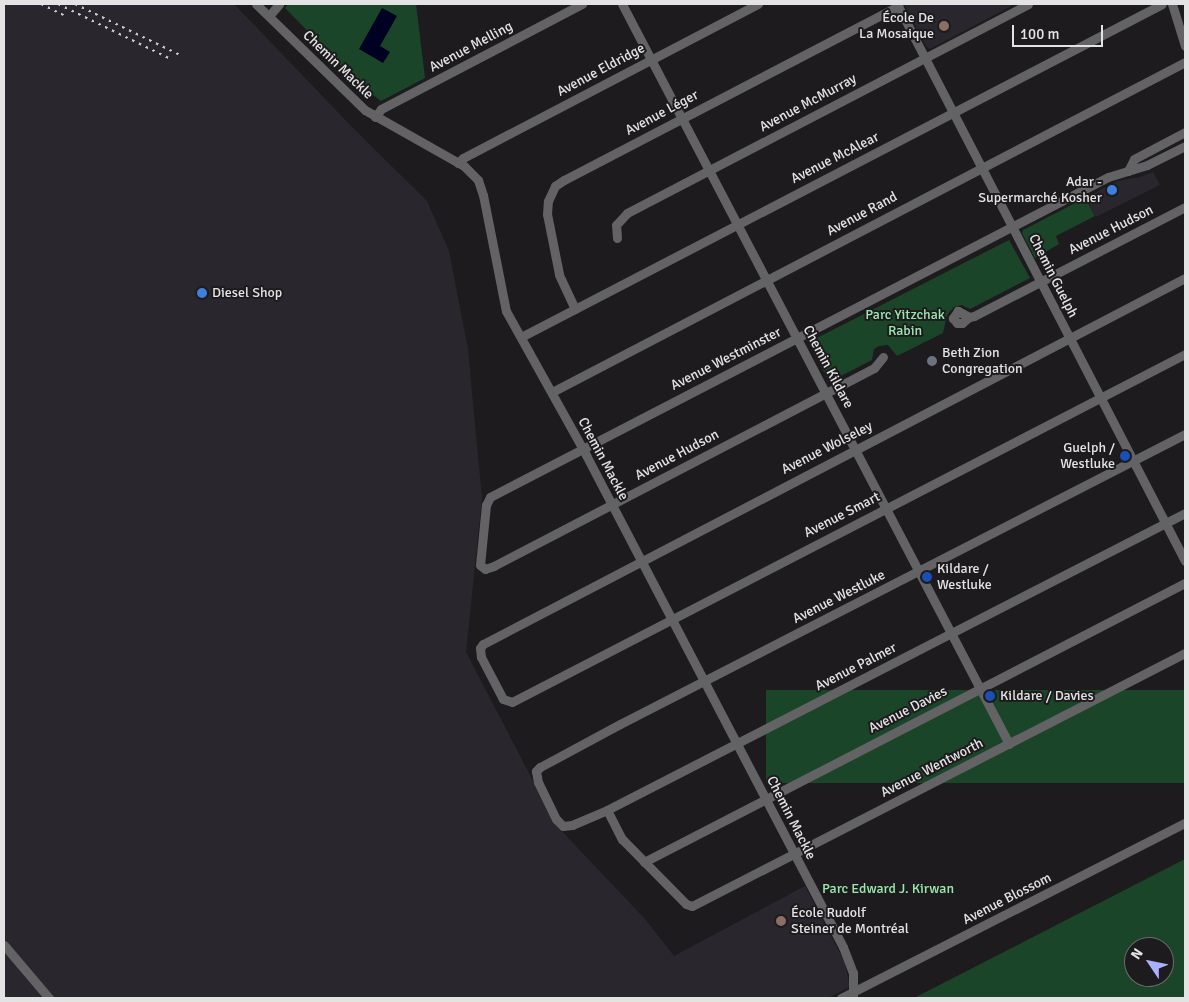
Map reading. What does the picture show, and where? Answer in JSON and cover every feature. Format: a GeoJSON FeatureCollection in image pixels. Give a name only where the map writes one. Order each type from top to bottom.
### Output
{"type":"FeatureCollection","features":[{"type":"Feature","properties":{"kind":"street","name":"Chemin Mackle"},"geometry":{"type":"LineString","coordinates":[[256,4],[352,99],[375,117],[458,163],[471,172],[481,186],[504,305],[642,560],[848,958],[853,973],[854,995]]}},
{"type":"Feature","properties":{"kind":"street"},"geometry":{"type":"LineString","coordinates":[[269,16],[279,4]]}},
{"type":"Feature","properties":{"kind":"street","name":"Avenue Melling"},"geometry":{"type":"LineString","coordinates":[[375,117],[381,109],[582,4]]}},
{"type":"Feature","properties":{"kind":"street","name":"Chemin Kildare"},"geometry":{"type":"LineString","coordinates":[[622,4],[1009,744]]}},
{"type":"Feature","properties":{"kind":"street","name":"Avenue Eldridge"},"geometry":{"type":"LineString","coordinates":[[458,163],[462,158],[758,4]]}},
{"type":"Feature","properties":{"kind":"street","name":"Avenue McMurray"},"geometry":{"type":"LineString","coordinates":[[617,238],[615,229],[619,219],[1028,4]]}},
{"type":"Feature","properties":{"kind":"street","name":"Avenue McAlear"},"geometry":{"type":"LineString","coordinates":[[521,337],[1162,4]]}},
{"type":"Feature","properties":{"kind":"street"},"geometry":{"type":"LineString","coordinates":[[1172,4],[1185,46]]}},
{"type":"Feature","properties":{"kind":"street","name":"Chemin Guelph"},"geometry":{"type":"LineString","coordinates":[[897,5],[1185,561]]}},
{"type":"Feature","properties":{"kind":"street","name":"Avenue Léger"},"geometry":{"type":"LineString","coordinates":[[575,309],[558,270],[547,214],[550,195],[564,180],[897,5]]}},
{"type":"Feature","properties":{"kind":"street","name":"Avenue Rand"},"geometry":{"type":"LineString","coordinates":[[552,392],[1185,62]]}},
{"type":"Feature","properties":{"kind":"street","name":"Avenue Westminster"},"geometry":{"type":"LineString","coordinates":[[1128,171],[1134,159],[1185,132]]}},
{"type":"Feature","properties":{"kind":"street","name":"Avenue Westminster"},"geometry":{"type":"LineString","coordinates":[[488,569],[482,568],[479,561],[488,499],[1012,226],[1111,176],[1147,165],[1185,146]]}},
{"type":"Feature","properties":{"kind":"street","name":"Avenue Hudson"},"geometry":{"type":"LineString","coordinates":[[969,317],[1185,207]]}},
{"type":"Feature","properties":{"kind":"street","name":"Avenue Wolseley"},"geometry":{"type":"LineString","coordinates":[[512,702],[503,699],[481,657],[480,648],[483,644],[1185,278]]}},
{"type":"Feature","properties":{"kind":"street","name":"Avenue Smart"},"geometry":{"type":"LineString","coordinates":[[512,702],[1185,354]]}},
{"type":"Feature","properties":{"kind":"street","name":"Avenue Hudson"},"geometry":{"type":"LineString","coordinates":[[488,569],[826,394],[874,368],[883,357]]}},
{"type":"Feature","properties":{"kind":"street","name":"Avenue Westluke"},"geometry":{"type":"LineString","coordinates":[[548,802],[536,776],[540,768],[1185,434]]}},
{"type":"Feature","properties":{"kind":"street","name":"Avenue Palmer"},"geometry":{"type":"LineString","coordinates":[[548,802],[558,824],[563,826],[608,810],[1185,512]]}},
{"type":"Feature","properties":{"kind":"street","name":"Avenue Davies"},"geometry":{"type":"LineString","coordinates":[[644,862],[1185,583]]}},
{"type":"Feature","properties":{"kind":"street","name":"Avenue Wentworth"},"geometry":{"type":"LineString","coordinates":[[644,862],[686,904],[692,906],[1185,654]]}},
{"type":"Feature","properties":{"kind":"street"},"geometry":{"type":"LineString","coordinates":[[608,810],[622,839],[644,862]]}},
{"type":"Feature","properties":{"kind":"street","name":"Avenue Blossom"},"geometry":{"type":"LineString","coordinates":[[841,998],[854,995],[1185,822]]}},
{"type":"Feature","properties":{"kind":"street"},"geometry":{"type":"LineString","coordinates":[[4,945],[49,998]]}},
{"type":"Feature","properties":{"kind":"shaded area"},"geometry":{"type":"Polygon","coordinates":[[[4,4],[234,4],[352,127],[427,201],[449,251],[468,349],[482,498],[466,652],[556,825],[645,919],[674,956],[805,886],[845,963],[848,988],[828,998],[4,998],[4,4]]]}},
{"type":"Feature","properties":{"kind":"shaded area","name":"École De La Mosaique"},"geometry":{"type":"Polygon","coordinates":[[[904,4],[1015,4],[930,49],[926,46],[904,4]]]}},
{"type":"Feature","properties":{"kind":"shaded area"},"geometry":{"type":"Polygon","coordinates":[[[1153,172],[1160,185],[1096,217],[1085,198],[1117,181],[1140,177],[1153,172]]]}},
{"type":"Feature","properties":{"kind":"green space"},"geometry":{"type":"Polygon","coordinates":[[[288,4],[416,4],[425,78],[381,101],[361,86],[285,8],[288,4]]]}},
{"type":"Feature","properties":{"kind":"green space"},"geometry":{"type":"Polygon","coordinates":[[[1085,198],[1095,216],[1056,236],[1059,244],[1035,258],[1022,233],[1023,230],[1085,198]]]}},
{"type":"Feature","properties":{"kind":"green space","name":"Parc Yitzchak Rabin"},"geometry":{"type":"Polygon","coordinates":[[[1009,240],[1030,278],[970,309],[962,305],[954,307],[947,315],[943,333],[897,356],[888,345],[879,346],[874,349],[872,360],[829,382],[809,342],[1009,240]]]}},
{"type":"Feature","properties":{"kind":"green space"},"geometry":{"type":"Polygon","coordinates":[[[766,690],[1185,690],[1185,783],[766,783],[766,690]]]}},
{"type":"Feature","properties":{"kind":"green space"},"geometry":{"type":"Polygon","coordinates":[[[1185,859],[1185,998],[914,998],[1185,859]]]}},
{"type":"Feature","properties":{"kind":"water"},"geometry":{"type":"Polygon","coordinates":[[[382,8],[397,16],[380,46],[390,52],[383,63],[359,49],[382,8]]]}},
{"type":"Feature","properties":{"kind":"railway"},"geometry":{"type":"LineString","coordinates":[[41,4],[66,16]]}},
{"type":"Feature","properties":{"kind":"railway"},"geometry":{"type":"LineString","coordinates":[[58,4],[171,59]]}},
{"type":"Feature","properties":{"kind":"railway"},"geometry":{"type":"LineString","coordinates":[[75,4],[182,56]]}},
{"type":"Feature","properties":{"kind":"place","name":"École De La Mosaique"},"geometry":{"type":"Point","coordinates":[944,26]}},
{"type":"Feature","properties":{"kind":"place","name":"Adar - Supermarché Kosher"},"geometry":{"type":"Point","coordinates":[1112,190]}},
{"type":"Feature","properties":{"kind":"place","name":"Diesel Shop"},"geometry":{"type":"Point","coordinates":[202,293]}},
{"type":"Feature","properties":{"kind":"place","name":"Beth Zion Congregation"},"geometry":{"type":"Point","coordinates":[932,361]}},
{"type":"Feature","properties":{"kind":"place","name":"Guelph / Westluke"},"geometry":{"type":"Point","coordinates":[1125,456]}},
{"type":"Feature","properties":{"kind":"place","name":"Kildare / Westluke"},"geometry":{"type":"Point","coordinates":[927,577]}},
{"type":"Feature","properties":{"kind":"place","name":"Kildare / Davies"},"geometry":{"type":"Point","coordinates":[990,696]}},
{"type":"Feature","properties":{"kind":"place","name":"École Rudolf Steiner de Montréal"},"geometry":{"type":"Point","coordinates":[781,921]}},
{"type":"Feature","properties":{"kind":"park label","name":"Parc Edward J. Kirwan"},"geometry":{"type":"Point","coordinates":[888,889]}}]}
